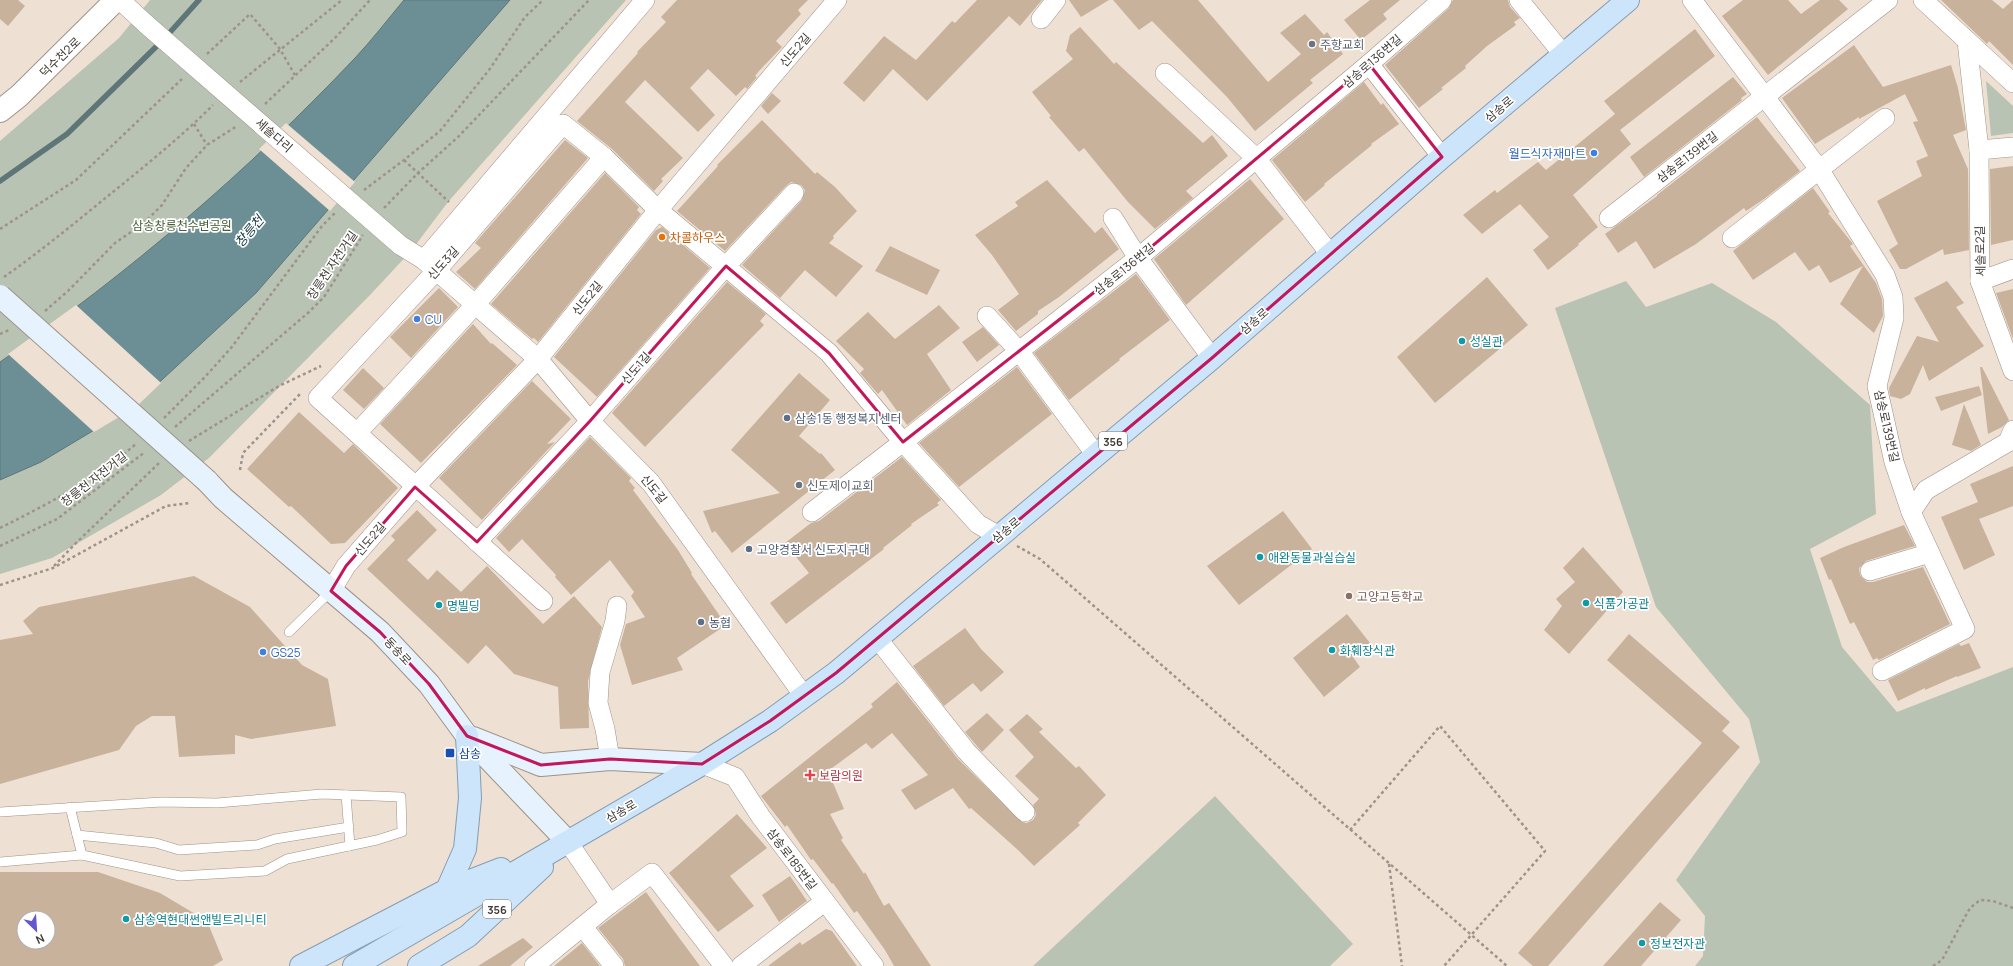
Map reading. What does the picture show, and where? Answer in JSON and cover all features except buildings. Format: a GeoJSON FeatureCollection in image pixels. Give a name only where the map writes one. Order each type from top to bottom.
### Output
{"type":"FeatureCollection","features":[{"type":"Feature","properties":{"kind":"main road","name":"삼송로"},"geometry":{"type":"LineString","coordinates":[[354,966],[702,764],[770,721],[804,696],[877,638],[1212,358],[1442,157],[1628,0]]}},
{"type":"Feature","properties":{"kind":"main road","name":"동송로"},"geometry":{"type":"LineString","coordinates":[[0,296],[207,481],[223,498],[380,632],[429,684],[467,736],[568,842]]}},
{"type":"Feature","properties":{"kind":"main road"},"geometry":{"type":"LineString","coordinates":[[447,890],[465,849],[470,798],[467,736],[540,765],[610,759],[702,764]]}},
{"type":"Feature","properties":{"kind":"main road","name":"356"},"geometry":{"type":"LineString","coordinates":[[301,966],[447,890],[568,842]]}},
{"type":"Feature","properties":{"kind":"main road","name":"356"},"geometry":{"type":"LineString","coordinates":[[419,966],[468,936],[568,842]]}},
{"type":"Feature","properties":{"kind":"street","name":"덕수천2로"},"geometry":{"type":"LineString","coordinates":[[0,111],[19,96],[116,0]]}},
{"type":"Feature","properties":{"kind":"street","name":"세솔다리"},"geometry":{"type":"LineString","coordinates":[[120,0],[400,245]]}},
{"type":"Feature","properties":{"kind":"street","name":"신도3길"},"geometry":{"type":"LineString","coordinates":[[430,265],[464,212],[645,0]]}},
{"type":"Feature","properties":{"kind":"street","name":"신도2길"},"geometry":{"type":"LineString","coordinates":[[331,591],[346,566],[415,487],[538,359],[658,210],[837,0]]}},
{"type":"Feature","properties":{"kind":"street"},"geometry":{"type":"LineString","coordinates":[[1041,18],[1056,0]]}},
{"type":"Feature","properties":{"kind":"street","name":"삼송로136번길"},"geometry":{"type":"LineString","coordinates":[[812,512],[1138,258],[1369,64],[1442,0]]}},
{"type":"Feature","properties":{"kind":"street"},"geometry":{"type":"LineString","coordinates":[[1519,0],[1563,54]]}},
{"type":"Feature","properties":{"kind":"street","name":"삼송로139번길"},"geometry":{"type":"LineString","coordinates":[[1692,0],[1819,169],[1884,275],[1893,297],[1894,318],[1877,386],[1894,462],[1911,512],[1965,629],[1882,671]]}},
{"type":"Feature","properties":{"kind":"street","name":"삼송로139번길"},"geometry":{"type":"LineString","coordinates":[[1609,218],[1888,0]]}},
{"type":"Feature","properties":{"kind":"street"},"geometry":{"type":"LineString","coordinates":[[1923,0],[2013,83]]}},
{"type":"Feature","properties":{"kind":"street","name":"세솔로2길"},"geometry":{"type":"LineString","coordinates":[[1967,41],[1979,150],[1980,281],[2013,371]]}},
{"type":"Feature","properties":{"kind":"street"},"geometry":{"type":"LineString","coordinates":[[1369,64],[1442,157]]}},
{"type":"Feature","properties":{"kind":"street"},"geometry":{"type":"LineString","coordinates":[[1165,73],[1256,158],[1330,254]]}},
{"type":"Feature","properties":{"kind":"street"},"geometry":{"type":"LineString","coordinates":[[1732,238],[1885,118]]}},
{"type":"Feature","properties":{"kind":"street","name":"신도3길"},"geometry":{"type":"LineString","coordinates":[[357,434],[318,398],[430,265],[563,124],[604,157]]}},
{"type":"Feature","properties":{"kind":"street"},"geometry":{"type":"LineString","coordinates":[[1979,150],[2013,147]]}},
{"type":"Feature","properties":{"kind":"street"},"geometry":{"type":"LineString","coordinates":[[543,600],[357,434],[476,305],[604,157],[658,210],[829,353],[903,442],[978,524],[999,536]]}},
{"type":"Feature","properties":{"kind":"street","name":"신도1길"},"geometry":{"type":"LineString","coordinates":[[477,542],[590,420],[726,266],[794,193]]}},
{"type":"Feature","properties":{"kind":"street"},"geometry":{"type":"LineString","coordinates":[[1113,218],[1138,258],[1212,358]]}},
{"type":"Feature","properties":{"kind":"street","name":"신도길"},"geometry":{"type":"LineString","coordinates":[[400,245],[430,265],[538,359],[590,420],[651,483],[804,696]]}},
{"type":"Feature","properties":{"kind":"street"},"geometry":{"type":"LineString","coordinates":[[1980,281],[2013,269]]}},
{"type":"Feature","properties":{"kind":"street"},"geometry":{"type":"LineString","coordinates":[[988,316],[1019,351],[1096,455]]}},
{"type":"Feature","properties":{"kind":"street"},"geometry":{"type":"LineString","coordinates":[[1911,512],[1926,490],[2008,442],[2013,430]]}},
{"type":"Feature","properties":{"kind":"street"},"geometry":{"type":"LineString","coordinates":[[1870,571],[1930,553]]}},
{"type":"Feature","properties":{"kind":"street"},"geometry":{"type":"LineString","coordinates":[[610,759],[605,729],[598,703],[600,672],[615,620],[617,606]]}},
{"type":"Feature","properties":{"kind":"street"},"geometry":{"type":"LineString","coordinates":[[877,638],[966,751],[1025,812]]}},
{"type":"Feature","properties":{"kind":"street","name":"삼송로185번길"},"geometry":{"type":"LineString","coordinates":[[702,764],[735,777],[761,817],[874,966]]}},
{"type":"Feature","properties":{"kind":"street"},"geometry":{"type":"LineString","coordinates":[[568,842],[610,904]]}},
{"type":"Feature","properties":{"kind":"street"},"geometry":{"type":"LineString","coordinates":[[534,966],[610,904],[652,873],[724,966]]}},
{"type":"Feature","properties":{"kind":"street"},"geometry":{"type":"LineString","coordinates":[[741,966],[824,902]]}},
{"type":"Feature","properties":{"kind":"street"},"geometry":{"type":"LineString","coordinates":[[583,927],[614,966]]}},
{"type":"Feature","properties":{"kind":"lane"},"geometry":{"type":"LineString","coordinates":[[289,632],[331,591]]}},
{"type":"Feature","properties":{"kind":"lane"},"geometry":{"type":"LineString","coordinates":[[0,812],[162,802],[217,803],[322,794],[401,797],[402,832],[350,846],[288,859],[265,871],[180,876],[82,855],[0,862]]}},
{"type":"Feature","properties":{"kind":"lane"},"geometry":{"type":"LineString","coordinates":[[346,795],[350,846]]}},
{"type":"Feature","properties":{"kind":"lane"},"geometry":{"type":"LineString","coordinates":[[70,807],[82,855]]}},
{"type":"Feature","properties":{"kind":"lane"},"geometry":{"type":"LineString","coordinates":[[77,835],[156,843],[179,850],[257,845],[275,839],[349,827]]}},
{"type":"Feature","properties":{"kind":"path"},"geometry":{"type":"LineString","coordinates":[[235,86],[280,48],[342,0]]}},
{"type":"Feature","properties":{"kind":"path"},"geometry":{"type":"LineString","coordinates":[[263,106],[296,77],[370,0]]}},
{"type":"Feature","properties":{"kind":"path"},"geometry":{"type":"LineString","coordinates":[[361,193],[440,131],[489,70],[525,17],[543,0]]}},
{"type":"Feature","properties":{"kind":"path"},"geometry":{"type":"LineString","coordinates":[[380,212],[418,173],[458,137],[589,0]]}},
{"type":"Feature","properties":{"kind":"path"},"geometry":{"type":"LineString","coordinates":[[205,56],[250,14],[280,48],[296,77]]}},
{"type":"Feature","properties":{"kind":"path"},"geometry":{"type":"LineString","coordinates":[[0,229],[76,180],[183,78]]}},
{"type":"Feature","properties":{"kind":"path"},"geometry":{"type":"LineString","coordinates":[[0,280],[31,258],[194,124],[218,100]]}},
{"type":"Feature","properties":{"kind":"path"},"geometry":{"type":"LineString","coordinates":[[194,124],[207,145]]}},
{"type":"Feature","properties":{"kind":"path"},"geometry":{"type":"LineString","coordinates":[[41,315],[68,291],[115,243],[144,223],[162,205],[186,168],[207,145],[240,124]]}},
{"type":"Feature","properties":{"kind":"path"},"geometry":{"type":"LineString","coordinates":[[404,160],[448,202],[464,212]]}},
{"type":"Feature","properties":{"kind":"path"},"geometry":{"type":"LineString","coordinates":[[159,423],[204,378],[231,348],[322,226],[337,211]]}},
{"type":"Feature","properties":{"kind":"path","name":"창릉천 자전거길"},"geometry":{"type":"LineString","coordinates":[[173,428],[309,312],[327,291],[366,230]]}},
{"type":"Feature","properties":{"kind":"path"},"geometry":{"type":"LineString","coordinates":[[0,334],[16,327]]}},
{"type":"Feature","properties":{"kind":"path"},"geometry":{"type":"LineString","coordinates":[[187,442],[279,386],[325,364]]}},
{"type":"Feature","properties":{"kind":"path"},"geometry":{"type":"LineString","coordinates":[[0,528],[50,503],[119,458],[143,437]]}},
{"type":"Feature","properties":{"kind":"path","name":"창릉천 자전거길"},"geometry":{"type":"LineString","coordinates":[[0,546],[57,519],[146,451]]}},
{"type":"Feature","properties":{"kind":"path"},"geometry":{"type":"LineString","coordinates":[[53,568],[74,544],[131,492],[163,458]]}},
{"type":"Feature","properties":{"kind":"path"},"geometry":{"type":"LineString","coordinates":[[0,585],[53,568],[166,506],[190,503]]}},
{"type":"Feature","properties":{"kind":"path"},"geometry":{"type":"LineString","coordinates":[[999,536],[1040,559],[1507,966]]}},
{"type":"Feature","properties":{"kind":"path"},"geometry":{"type":"LineString","coordinates":[[1350,830],[1440,726],[1545,851],[1444,966]]}},
{"type":"Feature","properties":{"kind":"path"},"geometry":{"type":"LineString","coordinates":[[1389,863],[1402,966]]}},
{"type":"Feature","properties":{"kind":"path"},"geometry":{"type":"LineString","coordinates":[[1933,966],[1942,960],[1970,908],[1980,900],[1993,901],[2013,908]]}},
{"type":"Feature","properties":{"kind":"highlighted area"},"geometry":{"type":"Polygon","coordinates":[[[1369,64],[1442,157],[1212,358],[836,673],[770,721],[702,764],[610,759],[541,765],[467,736],[429,684],[380,632],[331,591],[346,566],[415,487],[477,542],[590,421],[726,266],[829,353],[903,442],[1138,258],[1369,64]]]}},
{"type":"Feature","properties":{"kind":"green space","name":"삼송창릉천수변공원"},"geometry":{"type":"Polygon","coordinates":[[[150,0],[626,0],[448,202],[411,251],[371,294],[209,458],[161,495],[52,558],[0,574],[0,141],[119,38],[150,0]]]}},
{"type":"Feature","properties":{"kind":"green space"},"geometry":{"type":"Polygon","coordinates":[[[1986,81],[2013,106],[2013,133],[1991,136],[1986,81]]]}},
{"type":"Feature","properties":{"kind":"green space"},"geometry":{"type":"Polygon","coordinates":[[[1626,281],[1646,307],[1712,283],[1776,322],[1870,405],[1876,514],[1810,549],[1842,647],[1897,712],[2013,667],[2013,966],[1695,966],[1703,956],[1705,916],[1676,880],[1760,762],[1749,719],[1656,607],[1555,308],[1626,281]]]}},
{"type":"Feature","properties":{"kind":"green space"},"geometry":{"type":"Polygon","coordinates":[[[1215,796],[1353,944],[1330,966],[1033,966],[1215,796]]]}},
{"type":"Feature","properties":{"kind":"water","name":"창릉천"},"geometry":{"type":"Polygon","coordinates":[[[404,0],[510,0],[256,293],[151,390],[106,423],[41,462],[0,480],[0,362],[48,328],[140,257],[229,181],[314,100],[355,58],[404,0]]]}},
{"type":"Feature","properties":{"kind":"pier"},"geometry":{"type":"Polygon","coordinates":[[[286,123],[355,182],[330,211],[259,149],[286,123]]]}},
{"type":"Feature","properties":{"kind":"pier"},"geometry":{"type":"Polygon","coordinates":[[[76,305],[161,383],[136,407],[94,432],[8,354],[76,305]]]}},
{"type":"Feature","properties":{"kind":"waterway"},"geometry":{"type":"LineString","coordinates":[[0,181],[67,134],[164,39],[199,0]]}},
{"type":"Feature","properties":{"kind":"place","name":"주향교회"},"geometry":{"type":"Point","coordinates":[1312,44]}},
{"type":"Feature","properties":{"kind":"place","name":"월드식자재마트"},"geometry":{"type":"Point","coordinates":[1594,153]}},
{"type":"Feature","properties":{"kind":"place","name":"차콜하우스"},"geometry":{"type":"Point","coordinates":[662,237]}},
{"type":"Feature","properties":{"kind":"place","name":"CU"},"geometry":{"type":"Point","coordinates":[417,319]}},
{"type":"Feature","properties":{"kind":"place","name":"성실관"},"geometry":{"type":"Point","coordinates":[1462,341]}},
{"type":"Feature","properties":{"kind":"place","name":"삼송1동 행정복지센터"},"geometry":{"type":"Point","coordinates":[787,418]}},
{"type":"Feature","properties":{"kind":"place","name":"신도제이교회"},"geometry":{"type":"Point","coordinates":[799,485]}},
{"type":"Feature","properties":{"kind":"place","name":"고양경찰서 신도지구대"},"geometry":{"type":"Point","coordinates":[749,549]}},
{"type":"Feature","properties":{"kind":"place","name":"애완동물과실습실"},"geometry":{"type":"Point","coordinates":[1260,557]}},
{"type":"Feature","properties":{"kind":"place","name":"고양고등학교"},"geometry":{"type":"Point","coordinates":[1349,596]}},
{"type":"Feature","properties":{"kind":"place","name":"식품가공관"},"geometry":{"type":"Point","coordinates":[1586,603]}},
{"type":"Feature","properties":{"kind":"place","name":"명빌딩"},"geometry":{"type":"Point","coordinates":[439,605]}},
{"type":"Feature","properties":{"kind":"place","name":"농협"},"geometry":{"type":"Point","coordinates":[701,622]}},
{"type":"Feature","properties":{"kind":"place","name":"화훼장식관"},"geometry":{"type":"Point","coordinates":[1332,650]}},
{"type":"Feature","properties":{"kind":"place","name":"GS25"},"geometry":{"type":"Point","coordinates":[263,652]}},
{"type":"Feature","properties":{"kind":"place","name":"삼송"},"geometry":{"type":"Point","coordinates":[450,753]}},
{"type":"Feature","properties":{"kind":"place","name":"보람의원"},"geometry":{"type":"Point","coordinates":[810,775]}},
{"type":"Feature","properties":{"kind":"place","name":"삼송역현대썬앤빌트리니티"},"geometry":{"type":"Point","coordinates":[126,919]}},
{"type":"Feature","properties":{"kind":"place","name":"정보전자관"},"geometry":{"type":"Point","coordinates":[1642,943]}}]}
